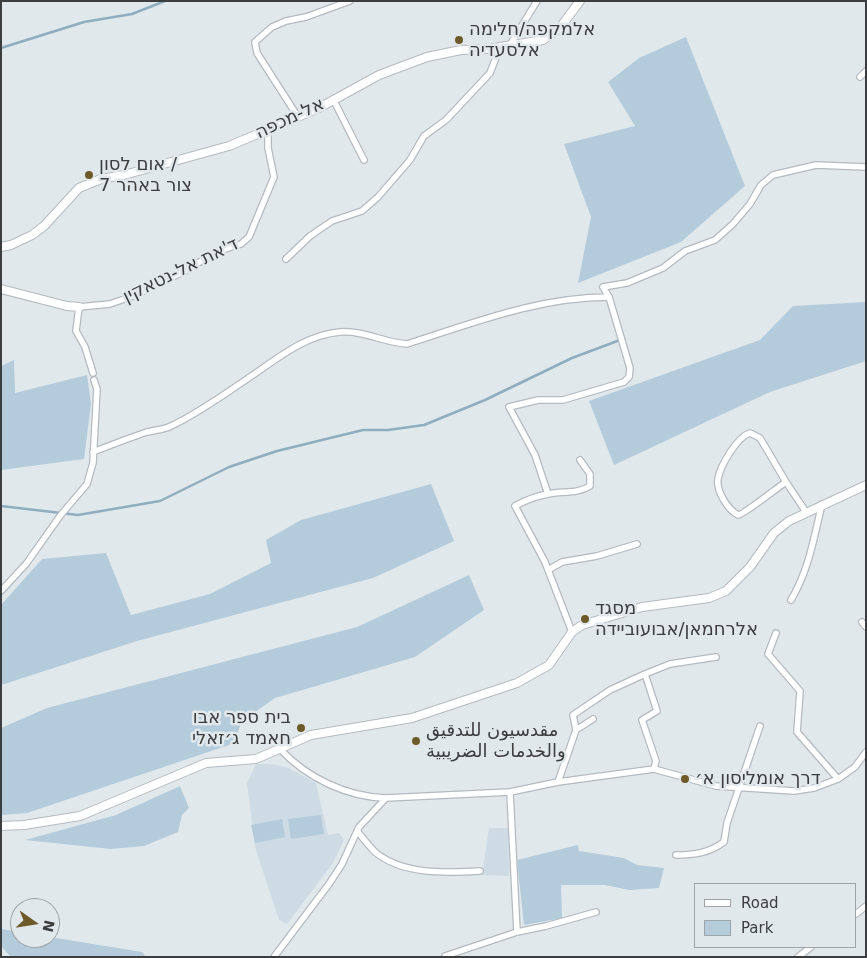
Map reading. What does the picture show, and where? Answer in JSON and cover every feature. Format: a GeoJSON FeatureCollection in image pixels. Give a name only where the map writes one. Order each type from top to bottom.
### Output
{"type":"FeatureCollection","features":[{"type":"Feature","properties":{"kind":"street"},"geometry":{"type":"LineString","coordinates":[[298,117],[257,53],[255,42],[272,27],[350,1]]}},
{"type":"Feature","properties":{"kind":"street"},"geometry":{"type":"LineString","coordinates":[[510,45],[537,1]]}},
{"type":"Feature","properties":{"kind":"street","name":"אל-מכפה"},"geometry":{"type":"LineString","coordinates":[[1,247],[11,245],[32,235],[44,226],[79,188],[101,179],[191,158],[268,131],[379,76],[427,57],[461,50],[500,47],[543,40],[559,29],[580,1]]}},
{"type":"Feature","properties":{"kind":"street"},"geometry":{"type":"LineString","coordinates":[[286,259],[310,236],[332,221],[362,211],[378,197],[410,160],[424,136],[446,120],[490,73],[500,47]]}},
{"type":"Feature","properties":{"kind":"street"},"geometry":{"type":"LineString","coordinates":[[860,77],[866,70]]}},
{"type":"Feature","properties":{"kind":"street"},"geometry":{"type":"LineString","coordinates":[[333,99],[364,160]]}},
{"type":"Feature","properties":{"kind":"street","name":"ד'את אל-נטאקין"},"geometry":{"type":"LineString","coordinates":[[1,289],[50,302],[79,307],[110,304],[134,296],[185,271],[216,252],[241,244],[249,237],[274,178],[268,148],[268,131]]}},
{"type":"Feature","properties":{"kind":"street"},"geometry":{"type":"LineString","coordinates":[[548,494],[535,455],[509,407],[538,400],[563,400],[624,382],[629,377],[630,368],[609,297],[603,287],[627,283],[663,268],[685,250],[715,240],[733,224],[750,204],[761,185],[774,175],[816,166],[866,167]]}},
{"type":"Feature","properties":{"kind":"street"},"geometry":{"type":"LineString","coordinates":[[93,452],[168,427],[249,378],[283,353],[297,345],[312,340],[340,332],[367,335],[392,343],[407,344],[536,305],[564,299],[609,297]]}},
{"type":"Feature","properties":{"kind":"street"},"geometry":{"type":"LineString","coordinates":[[79,307],[76,331],[85,347],[92,373]]}},
{"type":"Feature","properties":{"kind":"street"},"geometry":{"type":"LineString","coordinates":[[1,591],[26,564],[60,516],[87,484],[93,452],[97,389],[94,380]]}},
{"type":"Feature","properties":{"kind":"street"},"geometry":{"type":"LineString","coordinates":[[786,482],[757,501],[741,515],[734,513],[728,506],[719,488],[718,480],[728,455],[741,439],[750,433],[760,438],[806,512]]}},
{"type":"Feature","properties":{"kind":"street"},"geometry":{"type":"LineString","coordinates":[[572,632],[548,570],[515,506],[527,500],[548,494],[583,490],[590,486],[590,474],[580,460]]}},
{"type":"Feature","properties":{"kind":"street"},"geometry":{"type":"LineString","coordinates":[[1,826],[24,825],[80,816],[206,763],[256,759],[312,735],[390,723],[437,711],[517,684],[549,665],[572,632],[582,625],[642,607],[709,598],[726,591],[750,567],[774,533],[806,512],[866,485]]}},
{"type":"Feature","properties":{"kind":"street"},"geometry":{"type":"LineString","coordinates":[[791,600],[802,582],[808,564],[822,504]]}},
{"type":"Feature","properties":{"kind":"street"},"geometry":{"type":"LineString","coordinates":[[548,570],[562,562],[597,556],[637,544]]}},
{"type":"Feature","properties":{"kind":"street"},"geometry":{"type":"LineString","coordinates":[[776,633],[768,654],[800,691],[796,732],[838,779]]}},
{"type":"Feature","properties":{"kind":"street"},"geometry":{"type":"LineString","coordinates":[[558,782],[576,730],[573,715],[610,690],[645,674],[670,664],[716,657]]}},
{"type":"Feature","properties":{"kind":"street"},"geometry":{"type":"LineString","coordinates":[[645,674],[657,711],[642,720],[656,761],[654,770]]}},
{"type":"Feature","properties":{"kind":"street"},"geometry":{"type":"LineString","coordinates":[[576,730],[593,719]]}},
{"type":"Feature","properties":{"kind":"street"},"geometry":{"type":"LineString","coordinates":[[676,855],[695,855],[714,849],[724,842],[727,823],[760,726]]}},
{"type":"Feature","properties":{"kind":"street"},"geometry":{"type":"LineString","coordinates":[[280,749],[297,765],[324,781],[366,798],[510,792],[558,782],[654,770],[716,786],[794,790],[814,788],[838,779],[855,767],[866,752]]}},
{"type":"Feature","properties":{"kind":"street"},"geometry":{"type":"LineString","coordinates":[[510,792],[517,932]]}},
{"type":"Feature","properties":{"kind":"street"},"geometry":{"type":"LineString","coordinates":[[274,957],[329,884],[342,864],[357,831],[368,816],[386,798]]}},
{"type":"Feature","properties":{"kind":"street"},"geometry":{"type":"LineString","coordinates":[[357,831],[376,852],[393,862],[430,871],[480,871]]}},
{"type":"Feature","properties":{"kind":"street"},"geometry":{"type":"LineString","coordinates":[[445,956],[517,932],[596,912]]}},
{"type":"Feature","properties":{"kind":"street"},"geometry":{"type":"LineString","coordinates":[[798,957],[810,948]]}},
{"type":"Feature","properties":{"kind":"shaded area"},"geometry":{"type":"Polygon","coordinates":[[[256,764],[271,764],[289,768],[316,783],[328,835],[339,833],[344,840],[333,863],[287,924],[279,920],[255,847],[247,783],[256,764]]]}},
{"type":"Feature","properties":{"kind":"shaded area"},"geometry":{"type":"Polygon","coordinates":[[[489,828],[508,828],[509,876],[482,875],[489,828]]]}},
{"type":"Feature","properties":{"kind":"green space"},"geometry":{"type":"Polygon","coordinates":[[[686,37],[745,186],[681,242],[578,283],[591,217],[564,144],[635,126],[608,82],[639,58],[686,37]]]}},
{"type":"Feature","properties":{"kind":"green space"},"geometry":{"type":"Polygon","coordinates":[[[866,302],[866,361],[770,392],[614,465],[589,401],[760,340],[793,306],[866,302]]]}},
{"type":"Feature","properties":{"kind":"green space"},"geometry":{"type":"Polygon","coordinates":[[[14,360],[15,393],[87,375],[91,404],[84,459],[1,470],[1,366],[14,360]]]}},
{"type":"Feature","properties":{"kind":"green space"},"geometry":{"type":"Polygon","coordinates":[[[431,484],[454,541],[373,578],[137,641],[1,685],[1,605],[42,559],[106,553],[131,615],[210,594],[271,563],[266,540],[301,520],[431,484]]]}},
{"type":"Feature","properties":{"kind":"green space"},"geometry":{"type":"Polygon","coordinates":[[[469,575],[484,610],[415,657],[275,698],[241,722],[235,743],[27,813],[1,815],[1,728],[47,708],[357,627],[469,575]]]}},
{"type":"Feature","properties":{"kind":"green space"},"geometry":{"type":"Polygon","coordinates":[[[180,786],[189,808],[182,815],[178,832],[144,846],[111,849],[25,840],[116,815],[180,786]]]}},
{"type":"Feature","properties":{"kind":"green space"},"geometry":{"type":"Polygon","coordinates":[[[321,815],[324,834],[291,839],[288,819],[321,815]]]}},
{"type":"Feature","properties":{"kind":"green space"},"geometry":{"type":"Polygon","coordinates":[[[282,819],[285,837],[255,843],[251,825],[282,819]]]}},
{"type":"Feature","properties":{"kind":"green space"},"geometry":{"type":"Polygon","coordinates":[[[578,845],[579,851],[624,858],[637,865],[664,868],[659,888],[629,890],[605,885],[561,885],[562,918],[524,925],[517,860],[578,845]]]}},
{"type":"Feature","properties":{"kind":"green space"},"geometry":{"type":"Polygon","coordinates":[[[1,929],[10,930],[10,948],[60,948],[60,939],[142,952],[146,957],[11,957],[1,946],[1,929]]]}},
{"type":"Feature","properties":{"kind":"waterway"},"geometry":{"type":"LineString","coordinates":[[1,48],[84,22],[132,14],[165,1]]}},
{"type":"Feature","properties":{"kind":"waterway"},"geometry":{"type":"LineString","coordinates":[[1,506],[78,515],[160,501],[229,467],[277,451],[363,430],[388,430],[424,425],[485,400],[572,358],[620,340]]}},
{"type":"Feature","properties":{"kind":"place","name":"אלמקפה/חלימה אלסעדיה"},"geometry":{"type":"Point","coordinates":[459,40]}},
{"type":"Feature","properties":{"kind":"place","name":"אום לסון / צור באהר 7"},"geometry":{"type":"Point","coordinates":[89,175]}},
{"type":"Feature","properties":{"kind":"place","name":"מסגד אלרחמאן/אבועוביידה"},"geometry":{"type":"Point","coordinates":[585,619]}},
{"type":"Feature","properties":{"kind":"place","name":"בית ספר אבו חאמד ג׳זאלי"},"geometry":{"type":"Point","coordinates":[301,728]}},
{"type":"Feature","properties":{"kind":"place","name":"مقدسيون للتدقيق والخدمات الضريبية"},"geometry":{"type":"Point","coordinates":[416,741]}},
{"type":"Feature","properties":{"kind":"place","name":"דרך אומליסון א׳"},"geometry":{"type":"Point","coordinates":[685,779]}}]}
